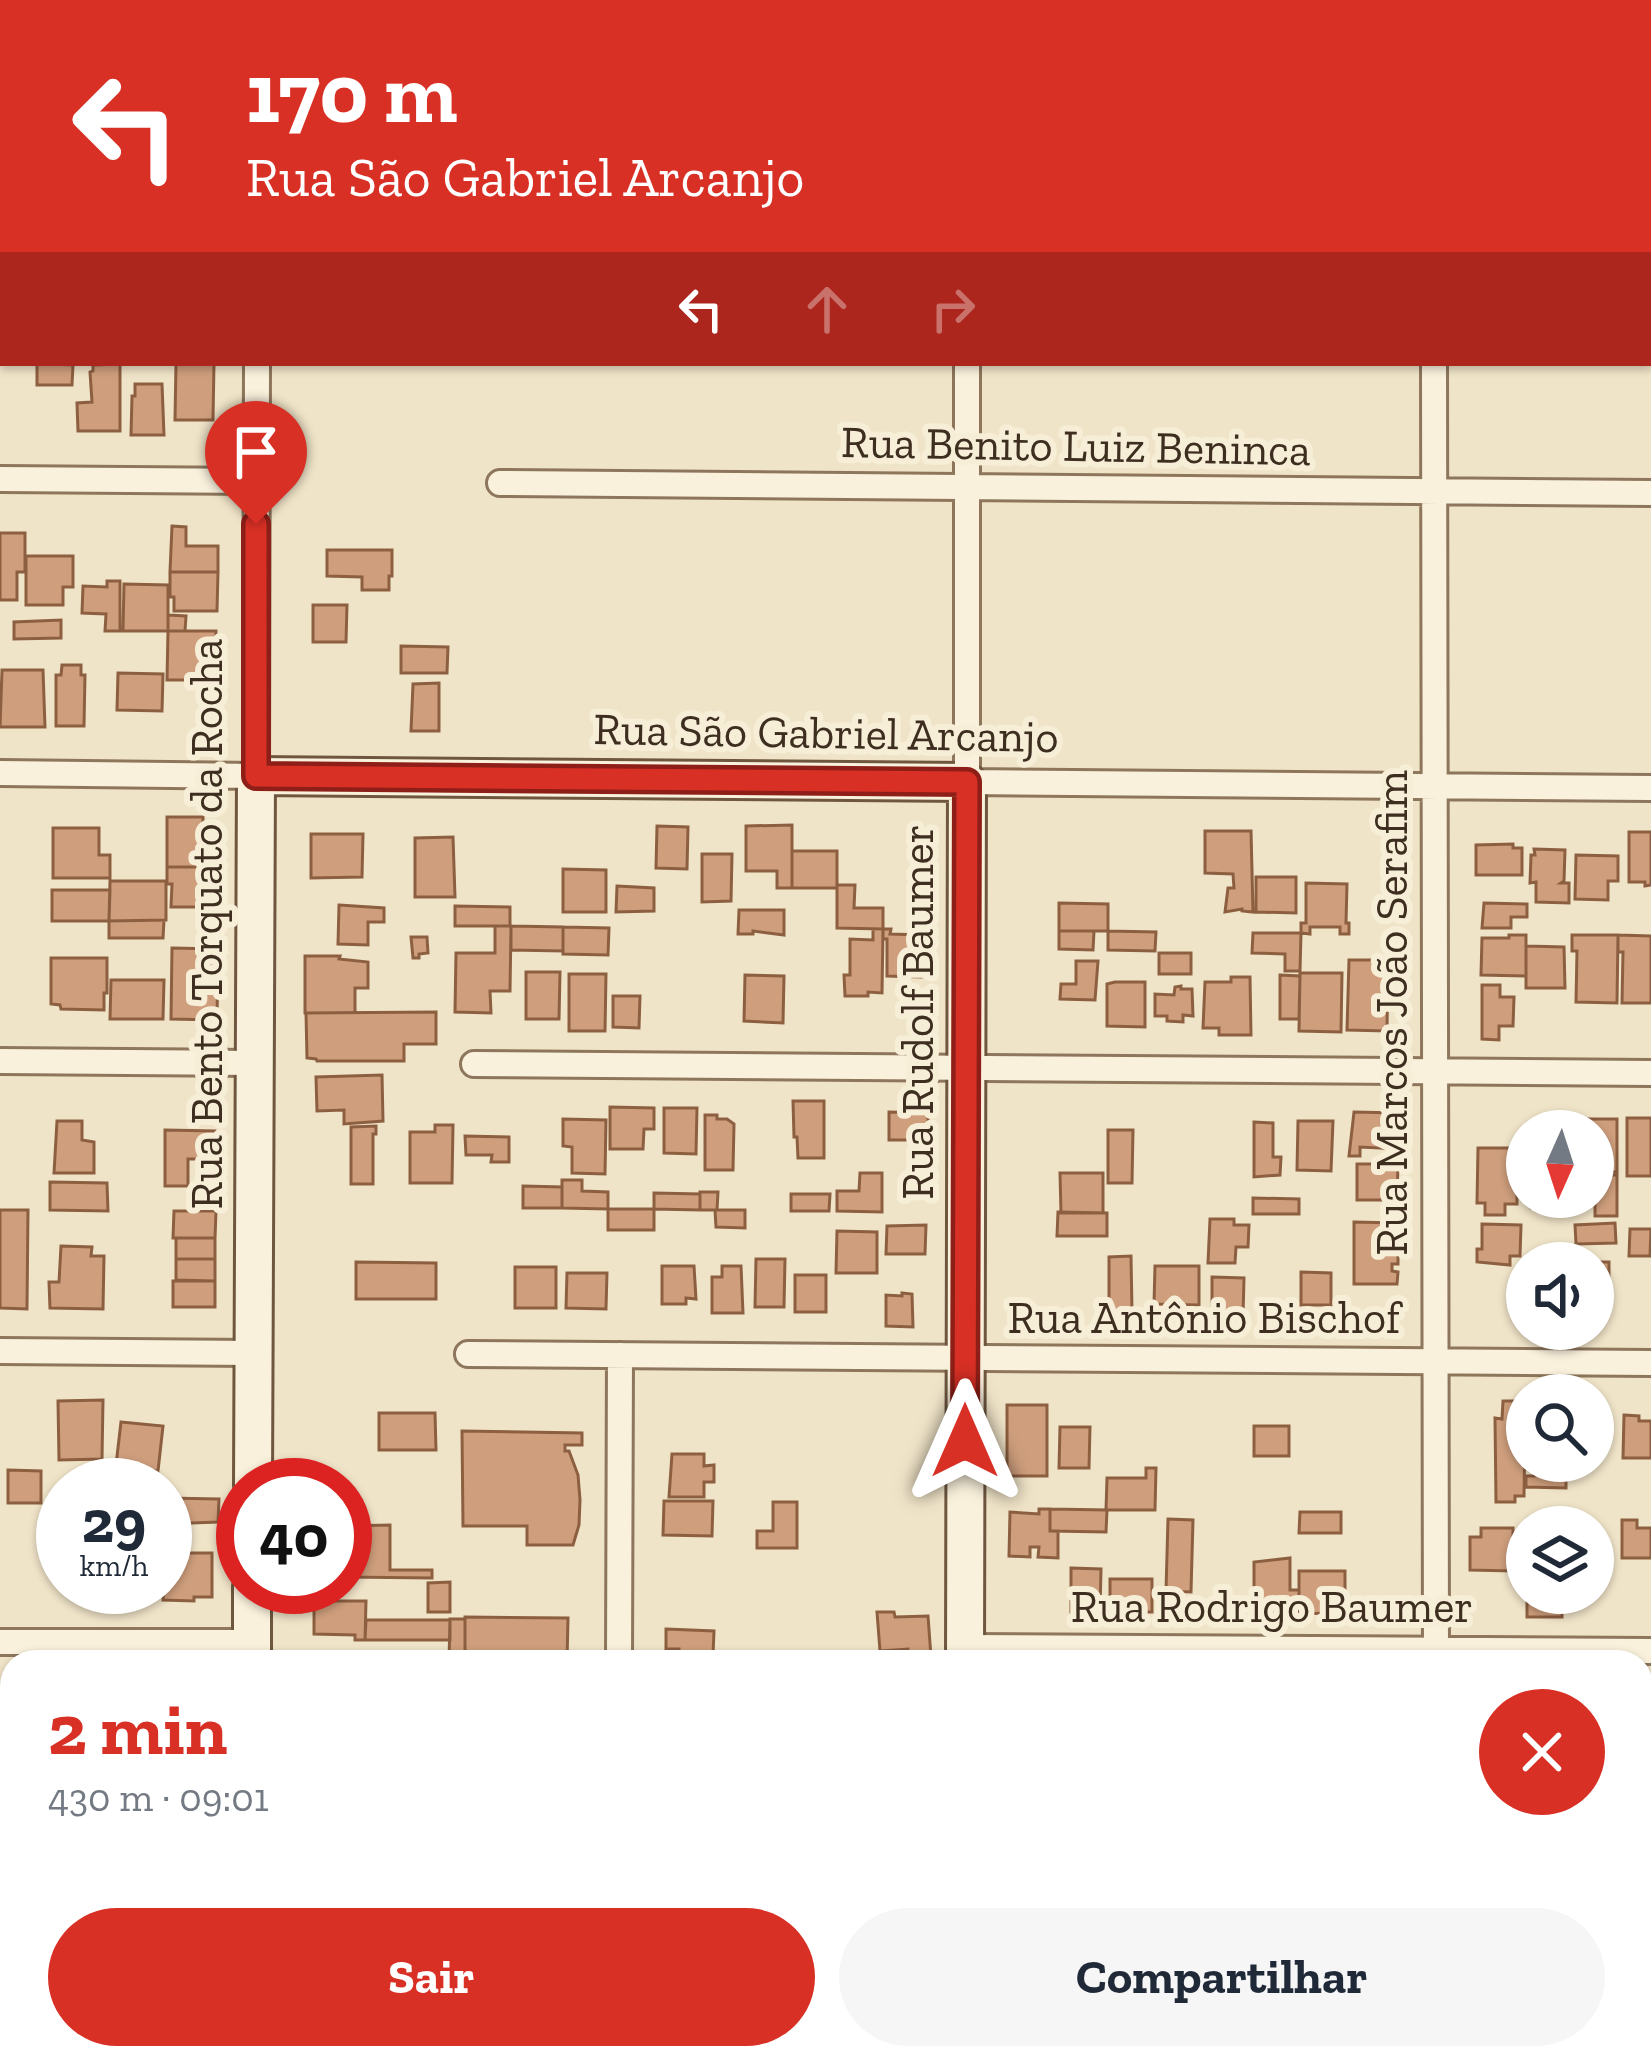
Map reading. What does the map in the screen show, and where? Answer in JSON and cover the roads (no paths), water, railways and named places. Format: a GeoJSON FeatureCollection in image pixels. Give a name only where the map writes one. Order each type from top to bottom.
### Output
{"type":"FeatureCollection","features":[{"type":"Feature","properties":{"kind":"street","name":"Rua Bento Torquato da Rocha"},"geometry":{"type":"LineString","coordinates":[[253,1458],[257,366]]}},
{"type":"Feature","properties":{"kind":"street","name":"Rua Rudolf Baumer"},"geometry":{"type":"LineString","coordinates":[[965,1650],[968,366]]}},
{"type":"Feature","properties":{"kind":"street","name":"Rua Marcos João Serafim"},"geometry":{"type":"LineString","coordinates":[[1435,366],[1436,1650]]}},
{"type":"Feature","properties":{"kind":"street"},"geometry":{"type":"LineString","coordinates":[[0,479],[256,482]]}},
{"type":"Feature","properties":{"kind":"street","name":"Rua Benito Luiz Beninca"},"geometry":{"type":"LineString","coordinates":[[500,483],[1651,494]]}},
{"type":"Feature","properties":{"kind":"street","name":"Rua São Gabriel Arcanjo"},"geometry":{"type":"LineString","coordinates":[[0,773],[1651,788]]}},
{"type":"Feature","properties":{"kind":"street"},"geometry":{"type":"LineString","coordinates":[[0,1061],[254,1063]]}},
{"type":"Feature","properties":{"kind":"street"},"geometry":{"type":"LineString","coordinates":[[474,1064],[1651,1073]]}},
{"type":"Feature","properties":{"kind":"street"},"geometry":{"type":"LineString","coordinates":[[0,1352],[253,1353]]}},
{"type":"Feature","properties":{"kind":"street","name":"Rua Antônio Bischof"},"geometry":{"type":"LineString","coordinates":[[468,1354],[1651,1363]]}},
{"type":"Feature","properties":{"kind":"street"},"geometry":{"type":"LineString","coordinates":[[619,1650],[620,1355]]}},
{"type":"Feature","properties":{"kind":"street"},"geometry":{"type":"LineString","coordinates":[[252,1614],[252,1650]]}},
{"type":"Feature","properties":{"kind":"street"},"geometry":{"type":"LineString","coordinates":[[0,1642],[202,1650]]}}]}
